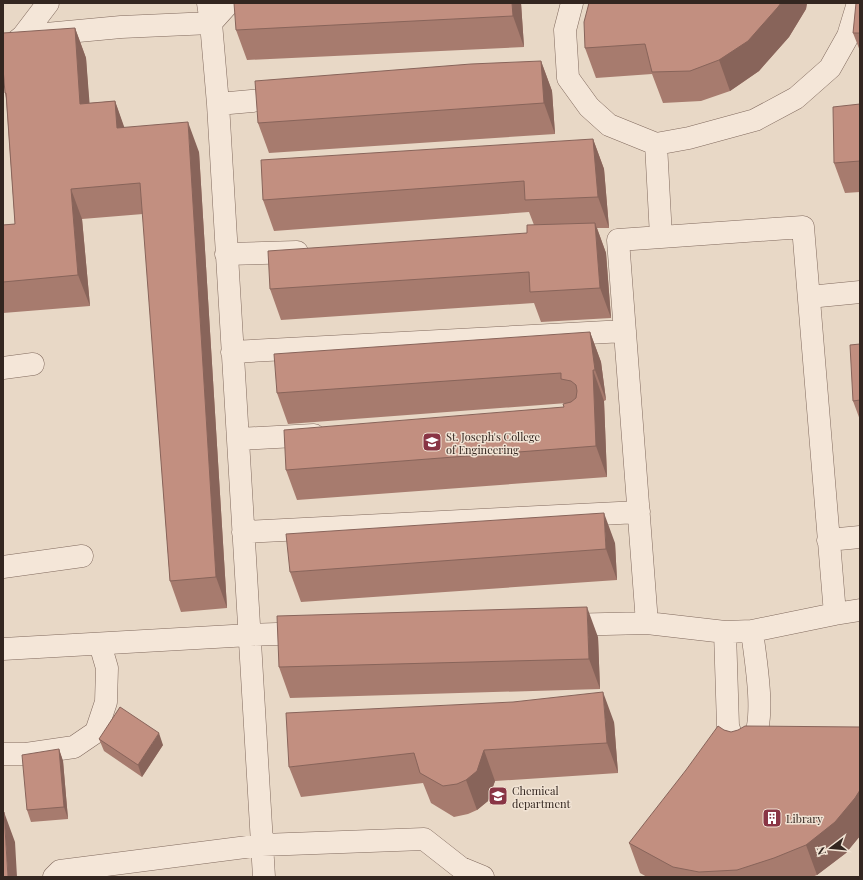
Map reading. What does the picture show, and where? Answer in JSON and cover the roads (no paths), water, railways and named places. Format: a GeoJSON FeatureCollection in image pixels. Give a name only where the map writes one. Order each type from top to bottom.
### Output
{"type":"FeatureCollection","features":[{"type":"Feature","properties":{"kind":"lane"},"geometry":{"type":"LineString","coordinates":[[3,52],[23,36],[48,3]]}},
{"type":"Feature","properties":{"kind":"lane"},"geometry":{"type":"LineString","coordinates":[[23,36],[121,27],[210,13],[229,3]]}},
{"type":"Feature","properties":{"kind":"lane"},"geometry":{"type":"LineString","coordinates":[[572,3],[565,30],[560,78],[609,125],[656,144],[690,138],[755,120],[796,98],[830,68],[848,36],[858,3]]}},
{"type":"Feature","properties":{"kind":"lane"},"geometry":{"type":"LineString","coordinates":[[210,13],[218,104],[264,877]]}},
{"type":"Feature","properties":{"kind":"lane"},"geometry":{"type":"LineString","coordinates":[[218,104],[302,96]]}},
{"type":"Feature","properties":{"kind":"lane"},"geometry":{"type":"LineString","coordinates":[[656,144],[661,237]]}},
{"type":"Feature","properties":{"kind":"lane"},"geometry":{"type":"LineString","coordinates":[[595,241],[803,227],[835,614]]}},
{"type":"Feature","properties":{"kind":"lane"},"geometry":{"type":"LineString","coordinates":[[618,240],[647,622]]}},
{"type":"Feature","properties":{"kind":"lane"},"geometry":{"type":"LineString","coordinates":[[226,254],[320,251]]}},
{"type":"Feature","properties":{"kind":"lane"},"geometry":{"type":"LineString","coordinates":[[809,297],[860,292]]}},
{"type":"Feature","properties":{"kind":"lane"},"geometry":{"type":"LineString","coordinates":[[232,352],[625,331]]}},
{"type":"Feature","properties":{"kind":"lane"},"geometry":{"type":"LineString","coordinates":[[3,368],[33,364]]}},
{"type":"Feature","properties":{"kind":"lane"},"geometry":{"type":"LineString","coordinates":[[238,439],[332,435]]}},
{"type":"Feature","properties":{"kind":"lane"},"geometry":{"type":"LineString","coordinates":[[243,532],[639,512]]}},
{"type":"Feature","properties":{"kind":"lane"},"geometry":{"type":"LineString","coordinates":[[828,540],[860,537]]}},
{"type":"Feature","properties":{"kind":"lane"},"geometry":{"type":"LineString","coordinates":[[3,567],[82,556]]}},
{"type":"Feature","properties":{"kind":"lane"},"geometry":{"type":"LineString","coordinates":[[545,626],[647,622],[725,632],[752,631],[860,610]]}},
{"type":"Feature","properties":{"kind":"lane"},"geometry":{"type":"LineString","coordinates":[[725,632],[728,726],[734,744],[742,750],[751,744],[759,725],[758,675],[752,631]]}},
{"type":"Feature","properties":{"kind":"lane"},"geometry":{"type":"LineString","coordinates":[[3,649],[250,635],[329,633]]}},
{"type":"Feature","properties":{"kind":"lane"},"geometry":{"type":"LineString","coordinates":[[3,754],[26,754],[74,747],[96,732],[106,702],[106,668],[100,644]]}},
{"type":"Feature","properties":{"kind":"lane"},"geometry":{"type":"LineString","coordinates":[[54,877],[60,870],[262,845],[424,839],[461,868],[483,877]]}},
{"type":"Feature","properties":{"kind":"place","name":"St. Joseph's College of Engineering"},"geometry":{"type":"Point","coordinates":[432,442]}},
{"type":"Feature","properties":{"kind":"place","name":"Chemical department"},"geometry":{"type":"Point","coordinates":[498,796]}},
{"type":"Feature","properties":{"kind":"place","name":"Library"},"geometry":{"type":"Point","coordinates":[772,818]}}]}
